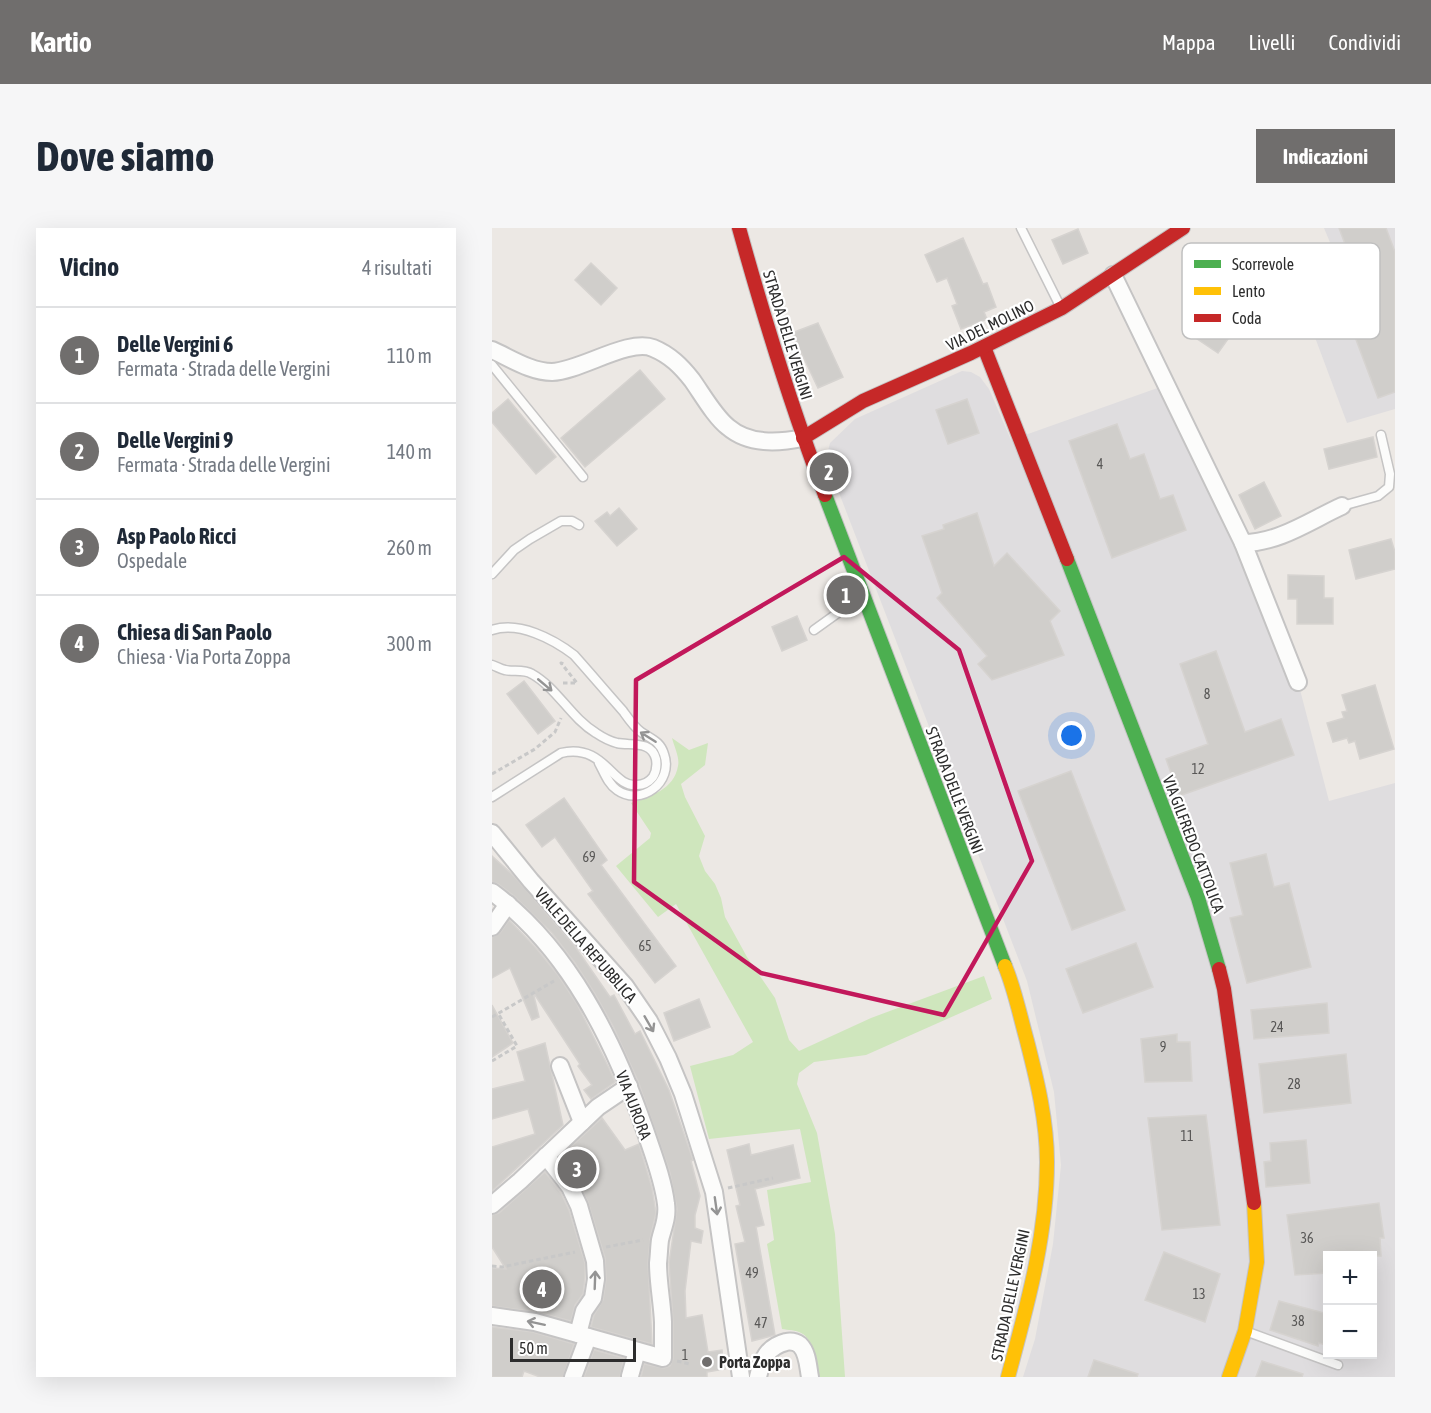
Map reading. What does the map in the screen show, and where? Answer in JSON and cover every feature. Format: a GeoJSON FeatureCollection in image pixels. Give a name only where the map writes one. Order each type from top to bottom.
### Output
{"type":"FeatureCollection","features":[{"type":"Feature","properties":{"kind":"street","name":"STRADA DELLE VERGINI"},"geometry":{"type":"LineString","coordinates":[[739,228],[772,345],[803,438],[1013,986],[1041,1097],[1047,1161],[1042,1221],[1034,1278],[1008,1377]]}},
{"type":"Feature","properties":{"kind":"street","name":"VIA DEL MOLINO"},"geometry":{"type":"LineString","coordinates":[[803,438],[863,401],[984,347],[1062,308],[1183,228]]}},
{"type":"Feature","properties":{"kind":"street"},"geometry":{"type":"LineString","coordinates":[[1113,275],[1243,543],[1298,682]]}},
{"type":"Feature","properties":{"kind":"street"},"geometry":{"type":"LineString","coordinates":[[492,350],[534,369],[550,372],[568,370],[632,348],[651,347],[669,356],[685,372],[727,427],[740,435],[767,442],[803,438]]}},
{"type":"Feature","properties":{"kind":"street","name":"VIA GILFREDO CATTOLICA"},"geometry":{"type":"LineString","coordinates":[[984,347],[1198,898],[1213,943],[1224,989],[1254,1206],[1257,1262],[1245,1331],[1229,1377]]}},
{"type":"Feature","properties":{"kind":"street"},"geometry":{"type":"LineString","coordinates":[[1243,543],[1255,543],[1282,535],[1342,507]]}},
{"type":"Feature","properties":{"kind":"street","name":"VIALE DELLA REPUBBLICA"},"geometry":{"type":"LineString","coordinates":[[492,833],[531,881],[625,986],[649,1021],[668,1058],[683,1094],[714,1192],[741,1377]]}},
{"type":"Feature","properties":{"kind":"street","name":"VIA AURORA"},"geometry":{"type":"LineString","coordinates":[[492,892],[536,930],[569,972],[610,1046],[629,1086],[652,1151],[667,1216],[660,1239],[658,1265],[663,1320],[663,1358],[637,1351]]}},
{"type":"Feature","properties":{"kind":"street"},"geometry":{"type":"LineString","coordinates":[[492,927],[508,904]]}},
{"type":"Feature","properties":{"kind":"street"},"geometry":{"type":"LineString","coordinates":[[560,1066],[582,1122]]}},
{"type":"Feature","properties":{"kind":"street"},"geometry":{"type":"LineString","coordinates":[[492,1205],[598,1107],[629,1086]]}},
{"type":"Feature","properties":{"kind":"street"},"geometry":{"type":"LineString","coordinates":[[546,1156],[570,1187],[579,1206],[595,1261],[595,1289],[590,1304],[584,1311],[583,1336],[573,1377]]}},
{"type":"Feature","properties":{"kind":"street"},"geometry":{"type":"LineString","coordinates":[[492,1316],[535,1322],[637,1351],[630,1376]]}},
{"type":"Feature","properties":{"kind":"street"},"geometry":{"type":"LineString","coordinates":[[758,1377],[767,1352],[777,1344],[791,1341],[800,1345],[807,1357],[810,1377]]}},
{"type":"Feature","properties":{"kind":"lane"},"geometry":{"type":"LineString","coordinates":[[1021,228],[1062,308]]}},
{"type":"Feature","properties":{"kind":"lane"},"geometry":{"type":"LineString","coordinates":[[492,365],[583,477]]}},
{"type":"Feature","properties":{"kind":"lane"},"geometry":{"type":"LineString","coordinates":[[1342,507],[1378,496],[1389,487],[1390,474],[1381,435]]}},
{"type":"Feature","properties":{"kind":"lane"},"geometry":{"type":"LineString","coordinates":[[492,574],[514,550],[530,538],[561,521],[572,521],[579,525]]}},
{"type":"Feature","properties":{"kind":"lane"},"geometry":{"type":"LineString","coordinates":[[814,630],[863,595]]}},
{"type":"Feature","properties":{"kind":"lane"},"geometry":{"type":"LineString","coordinates":[[492,630],[509,627],[544,637],[574,655],[640,731],[657,742],[665,756],[666,770],[662,781],[656,787],[641,795],[633,796],[620,792],[611,784],[595,758]]}},
{"type":"Feature","properties":{"kind":"lane"},"geometry":{"type":"LineString","coordinates":[[492,665],[504,670],[531,673],[550,688],[588,728],[616,743],[646,746],[654,754],[657,766],[649,781],[633,785],[622,781],[595,758],[584,752],[573,750],[561,753],[492,797]]}},
{"type":"Feature","properties":{"kind":"lane"},"geometry":{"type":"LineString","coordinates":[[1245,1331],[1338,1365]]}},
{"type":"Feature","properties":{"kind":"path"},"geometry":{"type":"LineString","coordinates":[[550,688],[556,683],[577,683],[561,663],[584,666]]}},
{"type":"Feature","properties":{"kind":"path"},"geometry":{"type":"LineString","coordinates":[[492,774],[535,749],[555,732],[561,717],[562,701]]}},
{"type":"Feature","properties":{"kind":"path"},"geometry":{"type":"LineString","coordinates":[[492,1017],[569,972]]}},
{"type":"Feature","properties":{"kind":"path"},"geometry":{"type":"LineString","coordinates":[[492,1061],[517,1046],[498,1013]]}},
{"type":"Feature","properties":{"kind":"path"},"geometry":{"type":"LineString","coordinates":[[714,1192],[773,1178]]}},
{"type":"Feature","properties":{"kind":"path"},"geometry":{"type":"LineString","coordinates":[[492,1266],[502,1267],[552,1256],[660,1239]]}},
{"type":"Feature","properties":{"kind":"highlighted area"},"geometry":{"type":"Polygon","coordinates":[[[844,557],[959,650],[1032,861],[944,1015],[761,973],[634,882],[636,680],[844,557]]]}},
{"type":"Feature","properties":{"kind":"shaded area"},"geometry":{"type":"Polygon","coordinates":[[[1324,228],[1395,228],[1395,409],[1347,423],[1316,339],[1380,339],[1380,243],[1330,243],[1324,228]]]}},
{"type":"Feature","properties":{"kind":"shaded area"},"geometry":{"type":"Polygon","coordinates":[[[962,371],[971,372],[980,377],[989,389],[1011,440],[1166,385],[1298,682],[1329,801],[1395,783],[1395,1377],[1023,1377],[1035,1339],[1053,1244],[1061,1165],[1054,1092],[1027,981],[826,459],[830,443],[855,419],[962,371]]]}},
{"type":"Feature","properties":{"kind":"green space"},"geometry":{"type":"Polygon","coordinates":[[[672,738],[689,750],[708,743],[705,765],[681,784],[685,797],[705,836],[699,856],[721,898],[725,917],[747,957],[775,998],[789,1040],[799,1051],[871,1018],[984,976],[992,999],[866,1055],[814,1062],[799,1073],[797,1084],[817,1133],[835,1234],[845,1377],[817,1377],[814,1353],[809,1341],[799,1332],[782,1329],[767,1244],[774,1240],[767,1190],[811,1182],[800,1129],[709,1139],[690,1066],[733,1055],[753,1042],[676,904],[658,917],[616,866],[650,838],[651,833],[631,803],[660,791],[672,781],[676,774],[678,756],[672,738]]]}},
{"type":"Feature","properties":{"kind":"building"},"geometry":{"type":"Polygon","coordinates":[[[1339,228],[1386,228],[1395,252],[1395,392],[1378,398],[1356,339],[1380,339],[1380,243],[1345,243],[1339,228]]]}},
{"type":"Feature","properties":{"kind":"building"},"geometry":{"type":"Polygon","coordinates":[[[1078,229],[1088,253],[1063,264],[1052,240],[1078,229]]]}},
{"type":"Feature","properties":{"kind":"building"},"geometry":{"type":"Polygon","coordinates":[[[963,238],[983,284],[987,283],[996,307],[984,312],[987,319],[961,329],[952,306],[957,304],[947,278],[937,282],[925,255],[963,238]]]}},
{"type":"Feature","properties":{"kind":"building"},"geometry":{"type":"Polygon","coordinates":[[[591,263],[617,288],[601,305],[575,280],[591,263]]]}},
{"type":"Feature","properties":{"kind":"building"},"geometry":{"type":"Polygon","coordinates":[[[818,323],[843,377],[818,388],[792,333],[818,323]]]}},
{"type":"Feature","properties":{"kind":"building"},"geometry":{"type":"Polygon","coordinates":[[[1197,339],[1228,339],[1218,353],[1197,339]]]}},
{"type":"Feature","properties":{"kind":"building"},"geometry":{"type":"Polygon","coordinates":[[[640,370],[665,399],[585,467],[561,438],[640,370]]]}},
{"type":"Feature","properties":{"kind":"building"},"geometry":{"type":"Polygon","coordinates":[[[508,399],[556,457],[536,474],[492,422],[492,413],[508,399]]]}},
{"type":"Feature","properties":{"kind":"building"},"geometry":{"type":"Polygon","coordinates":[[[967,399],[979,433],[948,444],[936,410],[967,399]]]}},
{"type":"Feature","properties":{"kind":"building"},"geometry":{"type":"Polygon","coordinates":[[[1117,424],[1130,459],[1144,454],[1160,499],[1173,495],[1186,530],[1112,558],[1069,441],[1117,424]]]}},
{"type":"Feature","properties":{"kind":"building"},"geometry":{"type":"Polygon","coordinates":[[[1373,437],[1377,457],[1329,469],[1324,449],[1373,437]]]}},
{"type":"Feature","properties":{"kind":"building"},"geometry":{"type":"Polygon","coordinates":[[[1264,482],[1281,516],[1255,529],[1239,495],[1264,482]]]}},
{"type":"Feature","properties":{"kind":"building"},"geometry":{"type":"Polygon","coordinates":[[[619,508],[637,529],[617,546],[595,521],[607,512],[610,516],[619,508]]]}},
{"type":"Feature","properties":{"kind":"building"},"geometry":{"type":"Polygon","coordinates":[[[977,513],[994,566],[1007,553],[1060,611],[1050,621],[1064,655],[992,680],[978,664],[987,656],[937,598],[942,593],[922,536],[944,529],[943,525],[977,513]]]}},
{"type":"Feature","properties":{"kind":"building"},"geometry":{"type":"Polygon","coordinates":[[[1391,539],[1395,552],[1395,569],[1356,579],[1349,550],[1391,539]]]}},
{"type":"Feature","properties":{"kind":"building"},"geometry":{"type":"Polygon","coordinates":[[[1288,575],[1324,576],[1324,598],[1333,598],[1333,624],[1297,624],[1297,599],[1288,599],[1288,575]]]}},
{"type":"Feature","properties":{"kind":"building"},"geometry":{"type":"Polygon","coordinates":[[[797,616],[807,640],[782,651],[772,627],[797,616]]]}},
{"type":"Feature","properties":{"kind":"building"},"geometry":{"type":"Polygon","coordinates":[[[1216,651],[1245,732],[1281,719],[1294,755],[1179,796],[1166,759],[1208,744],[1180,664],[1216,651]]]}},
{"type":"Feature","properties":{"kind":"building"},"geometry":{"type":"Polygon","coordinates":[[[524,681],[555,721],[538,734],[507,694],[524,681]]]}},
{"type":"Feature","properties":{"kind":"building"},"geometry":{"type":"Polygon","coordinates":[[[1375,685],[1394,749],[1360,759],[1355,741],[1349,743],[1347,738],[1333,742],[1327,723],[1344,718],[1342,712],[1347,711],[1342,695],[1375,685]]]}},
{"type":"Feature","properties":{"kind":"building"},"geometry":{"type":"Polygon","coordinates":[[[1071,771],[1125,910],[1072,930],[1018,791],[1071,771]]]}},
{"type":"Feature","properties":{"kind":"building"},"geometry":{"type":"Polygon","coordinates":[[[564,798],[607,860],[601,865],[676,966],[655,983],[588,894],[593,891],[555,837],[542,847],[526,825],[564,798]]]}},
{"type":"Feature","properties":{"kind":"building"},"geometry":{"type":"Polygon","coordinates":[[[1266,854],[1274,887],[1289,883],[1311,967],[1247,983],[1230,918],[1243,915],[1230,863],[1266,854]]]}},
{"type":"Feature","properties":{"kind":"building"},"geometry":{"type":"Polygon","coordinates":[[[492,856],[514,876],[574,945],[610,997],[614,995],[635,1034],[640,1031],[669,1090],[693,1160],[691,1161],[700,1196],[695,1215],[695,1228],[703,1231],[701,1243],[691,1241],[685,1291],[686,1318],[702,1315],[708,1352],[722,1350],[725,1369],[707,1372],[707,1377],[641,1377],[644,1364],[664,1368],[670,1366],[673,1359],[669,1263],[677,1209],[670,1173],[638,1081],[613,1026],[575,963],[552,933],[514,896],[492,882],[492,856]]]}},
{"type":"Feature","properties":{"kind":"building"},"geometry":{"type":"Polygon","coordinates":[[[509,920],[558,975],[577,1004],[609,1068],[615,1082],[591,1099],[584,1090],[592,1085],[533,992],[539,1017],[532,1020],[510,968],[492,978],[492,937],[500,933],[509,920]]]}},
{"type":"Feature","properties":{"kind":"building"},"geometry":{"type":"Polygon","coordinates":[[[1136,943],[1153,987],[1083,1013],[1066,969],[1136,943]]]}},
{"type":"Feature","properties":{"kind":"building"},"geometry":{"type":"Polygon","coordinates":[[[699,999],[710,1027],[674,1041],[664,1013],[699,999]]]}},
{"type":"Feature","properties":{"kind":"building"},"geometry":{"type":"Polygon","coordinates":[[[1327,1003],[1329,1033],[1254,1039],[1251,1010],[1327,1003]]]}},
{"type":"Feature","properties":{"kind":"building"},"geometry":{"type":"Polygon","coordinates":[[[492,1005],[513,1043],[492,1057],[492,1005]]]}},
{"type":"Feature","properties":{"kind":"building"},"geometry":{"type":"Polygon","coordinates":[[[1177,1034],[1177,1042],[1190,1042],[1192,1081],[1145,1082],[1141,1039],[1177,1034]]]}},
{"type":"Feature","properties":{"kind":"building"},"geometry":{"type":"Polygon","coordinates":[[[545,1043],[563,1125],[492,1191],[492,1147],[535,1134],[528,1109],[492,1119],[492,1089],[525,1081],[517,1052],[545,1043]]]}},
{"type":"Feature","properties":{"kind":"building"},"geometry":{"type":"Polygon","coordinates":[[[1346,1054],[1351,1103],[1264,1113],[1259,1064],[1346,1054]]]}},
{"type":"Feature","properties":{"kind":"building"},"geometry":{"type":"Polygon","coordinates":[[[1206,1115],[1220,1225],[1162,1230],[1148,1118],[1206,1115]]]}},
{"type":"Feature","properties":{"kind":"building"},"geometry":{"type":"Polygon","coordinates":[[[602,1118],[625,1150],[639,1144],[652,1188],[656,1213],[650,1239],[648,1263],[652,1344],[591,1327],[594,1315],[603,1300],[606,1279],[605,1258],[588,1202],[578,1181],[560,1157],[602,1118]]]}},
{"type":"Feature","properties":{"kind":"building"},"geometry":{"type":"Polygon","coordinates":[[[1306,1140],[1310,1183],[1266,1187],[1264,1162],[1271,1161],[1270,1143],[1306,1140]]]}},
{"type":"Feature","properties":{"kind":"building"},"geometry":{"type":"Polygon","coordinates":[[[749,1144],[751,1155],[793,1145],[800,1178],[755,1189],[764,1225],[756,1227],[775,1335],[752,1341],[735,1244],[745,1242],[736,1206],[740,1205],[727,1150],[749,1144]]]}},
{"type":"Feature","properties":{"kind":"building"},"geometry":{"type":"Polygon","coordinates":[[[545,1172],[561,1193],[569,1210],[585,1263],[583,1294],[575,1305],[571,1321],[536,1312],[492,1306],[492,1268],[506,1269],[492,1247],[492,1215],[499,1213],[545,1172]]]}},
{"type":"Feature","properties":{"kind":"building"},"geometry":{"type":"Polygon","coordinates":[[[1379,1203],[1384,1238],[1380,1238],[1381,1256],[1377,1256],[1377,1251],[1323,1251],[1323,1273],[1295,1275],[1287,1215],[1379,1203]]]}},
{"type":"Feature","properties":{"kind":"building"},"geometry":{"type":"Polygon","coordinates":[[[1164,1252],[1220,1274],[1205,1322],[1145,1300],[1164,1252]]]}},
{"type":"Feature","properties":{"kind":"building"},"geometry":{"type":"Polygon","coordinates":[[[1279,1301],[1323,1313],[1323,1344],[1319,1343],[1318,1346],[1270,1330],[1279,1301]]]}},
{"type":"Feature","properties":{"kind":"building"},"geometry":{"type":"Polygon","coordinates":[[[492,1327],[533,1332],[574,1344],[563,1377],[540,1377],[524,1371],[522,1377],[492,1377],[492,1327]]]}},
{"type":"Feature","properties":{"kind":"building"},"geometry":{"type":"Polygon","coordinates":[[[594,1350],[624,1358],[620,1377],[584,1377],[594,1350]]]}},
{"type":"Feature","properties":{"kind":"building"},"geometry":{"type":"Polygon","coordinates":[[[1094,1360],[1138,1374],[1137,1377],[1088,1377],[1094,1360]]]}},
{"type":"Feature","properties":{"kind":"building"},"geometry":{"type":"Polygon","coordinates":[[[1262,1361],[1303,1374],[1302,1377],[1256,1377],[1262,1361]]]}},
{"type":"Feature","properties":{"kind":"traffic: fast"},"geometry":{"type":"LineString","coordinates":[[825,495],[1005,966]]}},
{"type":"Feature","properties":{"kind":"traffic: fast"},"geometry":{"type":"LineString","coordinates":[[1067,559],[1198,898],[1219,969]]}},
{"type":"Feature","properties":{"kind":"traffic: slow"},"geometry":{"type":"LineString","coordinates":[[1005,966],[1012,984],[1038,1086],[1047,1162],[1040,1244],[1008,1377]]}},
{"type":"Feature","properties":{"kind":"traffic: slow"},"geometry":{"type":"LineString","coordinates":[[1229,1377],[1245,1331],[1257,1262],[1254,1203]]}},
{"type":"Feature","properties":{"kind":"traffic: jam"},"geometry":{"type":"LineString","coordinates":[[739,228],[779,362],[825,495]]}},
{"type":"Feature","properties":{"kind":"traffic: jam"},"geometry":{"type":"LineString","coordinates":[[803,438],[863,401],[971,353],[1062,308],[1183,228]]}},
{"type":"Feature","properties":{"kind":"traffic: jam"},"geometry":{"type":"LineString","coordinates":[[984,347],[1067,559]]}},
{"type":"Feature","properties":{"kind":"traffic: jam"},"geometry":{"type":"LineString","coordinates":[[1219,969],[1224,989],[1254,1203]]}},
{"type":"Feature","properties":{"kind":"place","name":"Delle Vergini 9"},"geometry":{"type":"Point","coordinates":[829,472]}},
{"type":"Feature","properties":{"kind":"place","name":"Delle Vergini 6"},"geometry":{"type":"Point","coordinates":[846,595]}},
{"type":"Feature","properties":{"kind":"place","name":"Asp Paolo Ricci"},"geometry":{"type":"Point","coordinates":[577,1169]}},
{"type":"Feature","properties":{"kind":"place","name":"Chiesa di San Paolo"},"geometry":{"type":"Point","coordinates":[542,1289]}},
{"type":"Feature","properties":{"kind":"place","name":"Porta Zoppa"},"geometry":{"type":"Point","coordinates":[707,1362]}}]}
